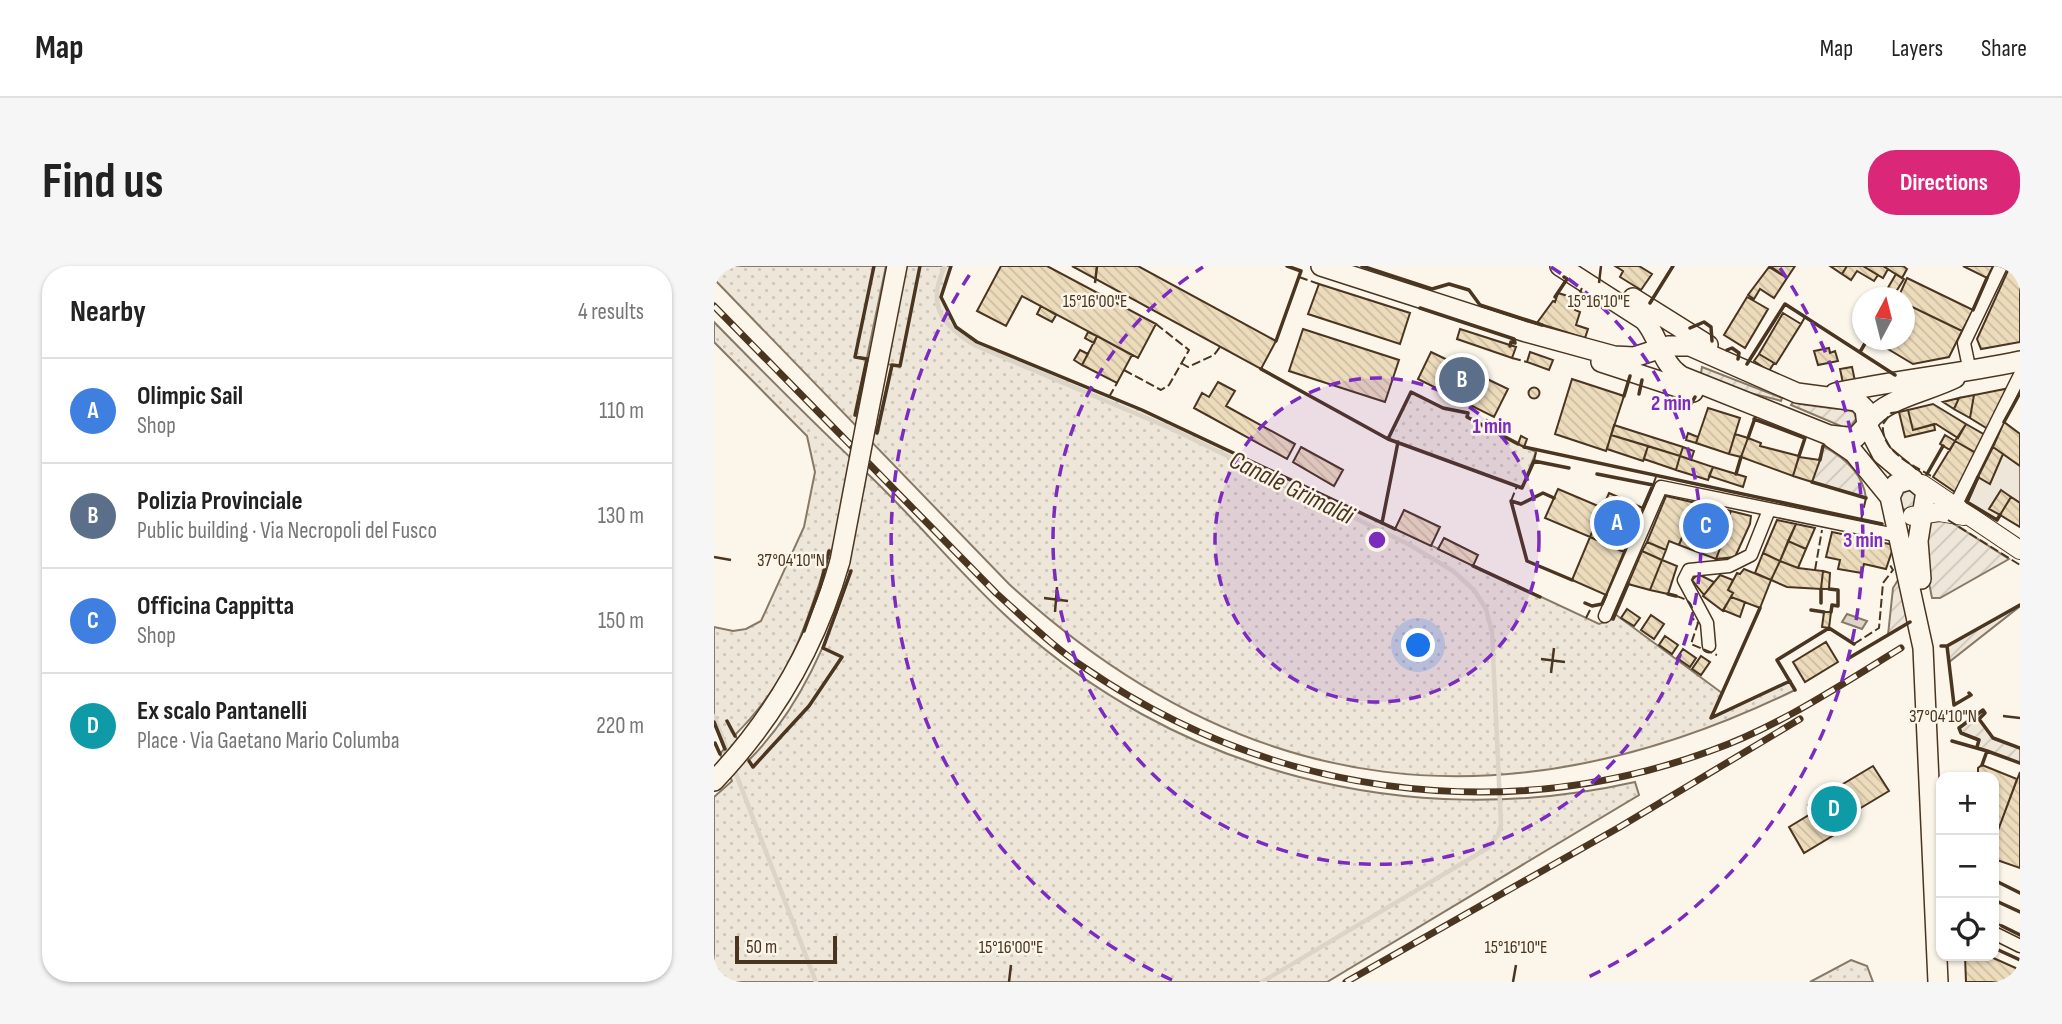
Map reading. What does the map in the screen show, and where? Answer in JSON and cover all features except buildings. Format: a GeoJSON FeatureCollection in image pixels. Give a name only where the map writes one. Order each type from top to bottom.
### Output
{"type":"FeatureCollection","features":[{"type":"Feature","properties":{"kind":"main road"},"geometry":{"type":"LineString","coordinates":[[720,775],[743,750],[798,668],[831,593],[840,561],[897,266]]}},
{"type":"Feature","properties":{"kind":"main road"},"geometry":{"type":"LineString","coordinates":[[1321,266],[1526,332],[1614,356],[1653,347],[1680,345],[1811,396],[1857,401],[1865,409],[1867,424],[1882,454],[1917,482],[2020,550]]}},
{"type":"Feature","properties":{"kind":"main road"},"geometry":{"type":"LineString","coordinates":[[1560,266],[1644,320],[1653,347],[1674,371],[1829,435],[1855,438],[1890,403],[1928,391],[1968,373]]}},
{"type":"Feature","properties":{"kind":"main road"},"geometry":{"type":"LineString","coordinates":[[1581,266],[1753,375]]}},
{"type":"Feature","properties":{"kind":"main road"},"geometry":{"type":"LineString","coordinates":[[1526,332],[1571,352],[1700,394],[1751,405]]}},
{"type":"Feature","properties":{"kind":"main road"},"geometry":{"type":"LineString","coordinates":[[1701,384],[1692,374],[1691,365],[1698,355],[1708,354]]}},
{"type":"Feature","properties":{"kind":"main road"},"geometry":{"type":"LineString","coordinates":[[1811,396],[1919,376],[1968,373],[2020,362]]}},
{"type":"Feature","properties":{"kind":"main road"},"geometry":{"type":"LineString","coordinates":[[1829,435],[1854,453],[1901,515],[1962,511]]}},
{"type":"Feature","properties":{"kind":"main road"},"geometry":{"type":"LineString","coordinates":[[1917,482],[1896,484],[1891,502],[1923,648],[1938,982]]}},
{"type":"Feature","properties":{"kind":"main road"},"geometry":{"type":"LineString","coordinates":[[1917,482],[1927,495],[1920,513],[1919,570],[1934,645],[1940,772]]}},
{"type":"Feature","properties":{"kind":"main road"},"geometry":{"type":"LineString","coordinates":[[1950,961],[1951,982]]}},
{"type":"Feature","properties":{"kind":"street"},"geometry":{"type":"LineString","coordinates":[[1968,373],[1964,343],[2000,266]]}},
{"type":"Feature","properties":{"kind":"street"},"geometry":{"type":"LineString","coordinates":[[1639,374],[1653,347]]}},
{"type":"Feature","properties":{"kind":"street"},"geometry":{"type":"LineString","coordinates":[[1962,511],[2020,375]]}},
{"type":"Feature","properties":{"kind":"street"},"geometry":{"type":"LineString","coordinates":[[1605,616],[1661,487],[1900,536]]}},
{"type":"Feature","properties":{"kind":"street"},"geometry":{"type":"LineString","coordinates":[[1709,646],[1707,624],[1684,580],[1689,570],[1729,566],[1751,555],[1769,510]]}},
{"type":"Feature","properties":{"kind":"street"},"geometry":{"type":"LineString","coordinates":[[1999,936],[2020,946]]}},
{"type":"Feature","properties":{"kind":"shaded area"},"geometry":{"type":"Polygon","coordinates":[[[714,266],[886,266],[855,415],[877,433],[892,365],[887,364],[906,266],[951,266],[941,297],[956,327],[977,342],[1142,410],[1599,624],[1613,619],[1615,614],[1722,693],[1712,717],[1790,681],[1795,690],[1688,735],[1584,763],[1482,776],[1383,772],[1286,751],[1192,713],[1099,657],[1009,584],[714,279],[714,266]]]}},
{"type":"Feature","properties":{"kind":"shaded area"},"geometry":{"type":"Polygon","coordinates":[[[714,322],[887,493],[1004,614],[1071,669],[1143,714],[1219,750],[1298,777],[1381,793],[1465,800],[1550,796],[1635,782],[1639,795],[1327,982],[714,982],[714,797],[732,781],[720,754],[724,749],[714,722],[714,627],[733,631],[746,629],[761,621],[804,527],[815,472],[807,436],[714,342],[714,322]],[[830,551],[804,627],[784,671],[755,714],[735,735],[749,760],[783,719],[811,672],[833,623],[850,572],[830,551]]]}},
{"type":"Feature","properties":{"kind":"shaded area"},"geometry":{"type":"Polygon","coordinates":[[[1702,367],[1782,398],[1781,401],[1719,384],[1701,373],[1702,367]]]}},
{"type":"Feature","properties":{"kind":"shaded area"},"geometry":{"type":"Polygon","coordinates":[[[1411,392],[1443,408],[1468,413],[1468,417],[1536,452],[1522,488],[1388,439],[1411,392]]]}},
{"type":"Feature","properties":{"kind":"shaded area"},"geometry":{"type":"Polygon","coordinates":[[[1793,402],[1854,412],[1856,419],[1851,426],[1843,427],[1791,405],[1793,402]]]}},
{"type":"Feature","properties":{"kind":"shaded area"},"geometry":{"type":"Polygon","coordinates":[[[2004,422],[2020,434],[2020,503],[2011,497],[1997,520],[1967,502],[2004,422]]]}},
{"type":"Feature","properties":{"kind":"shaded area"},"geometry":{"type":"Polygon","coordinates":[[[1823,446],[1838,455],[1857,473],[1866,498],[1812,482],[1823,446]]]}},
{"type":"Feature","properties":{"kind":"shaded area"},"geometry":{"type":"Polygon","coordinates":[[[1908,490],[1915,493],[1918,500],[1915,507],[1908,510],[1901,507],[1898,500],[1901,493],[1908,490]]]}},
{"type":"Feature","properties":{"kind":"shaded area"},"geometry":{"type":"Polygon","coordinates":[[[1934,519],[1951,522],[2009,559],[1940,598],[1932,598],[1925,563],[1927,525],[1934,519]]]}},
{"type":"Feature","properties":{"kind":"shaded area"},"geometry":{"type":"Polygon","coordinates":[[[1898,580],[1901,580],[1910,622],[1888,635],[1893,588],[1898,580]]]}},
{"type":"Feature","properties":{"kind":"shaded area"},"geometry":{"type":"Polygon","coordinates":[[[2020,605],[2019,607],[1949,662],[1947,646],[2020,605]]]}},
{"type":"Feature","properties":{"kind":"shaded area"},"geometry":{"type":"Polygon","coordinates":[[[1983,710],[1985,713],[1979,719],[1993,738],[2020,748],[2020,763],[1977,747],[1979,740],[1961,733],[1959,728],[1983,710]]]}},
{"type":"Feature","properties":{"kind":"shaded area"},"geometry":{"type":"Polygon","coordinates":[[[1851,960],[1867,966],[1873,982],[1810,982],[1851,960]]]}},
{"type":"Feature","properties":{"kind":"water"},"geometry":{"type":"Polygon","coordinates":[[[1847,614],[1867,621],[1862,629],[1842,622],[1847,614]]]}},
{"type":"Feature","properties":{"kind":"waterway","name":"Canale Grimaldi"},"geometry":{"type":"LineString","coordinates":[[945,266],[937,292],[940,312],[953,329],[974,345],[1170,428],[1410,545],[1453,571],[1474,590],[1486,609],[1492,632],[1501,825],[1498,835],[1488,848],[1262,982]]}},
{"type":"Feature","properties":{"kind":"waterway"},"geometry":{"type":"LineString","coordinates":[[714,716],[729,755]]}},
{"type":"Feature","properties":{"kind":"waterway"},"geometry":{"type":"LineString","coordinates":[[733,766],[816,982]]}},
{"type":"Feature","properties":{"kind":"railway"},"geometry":{"type":"LineString","coordinates":[[714,306],[996,593],[1062,651],[1156,711],[1231,745],[1308,770],[1387,786],[1468,792],[1549,788],[1630,775],[1710,751],[1760,730],[1808,705],[1901,648]]}},
{"type":"Feature","properties":{"kind":"railway"},"geometry":{"type":"LineString","coordinates":[[1346,982],[1618,828],[1800,719]]}},
{"type":"Feature","properties":{"kind":"fence"},"geometry":{"type":"LineString","coordinates":[[1299,277],[1319,284]]}},
{"type":"Feature","properties":{"kind":"fence"},"geometry":{"type":"LineString","coordinates":[[1582,288],[1580,292],[1591,299],[1595,297]]}},
{"type":"Feature","properties":{"kind":"fence"},"geometry":{"type":"LineString","coordinates":[[1801,324],[1805,317]]}},
{"type":"Feature","properties":{"kind":"fence"},"geometry":{"type":"LineString","coordinates":[[1124,370],[1161,390],[1169,385],[1189,350],[1156,324]]}},
{"type":"Feature","properties":{"kind":"fence"},"geometry":{"type":"LineString","coordinates":[[1181,363],[1188,367],[1214,355],[1220,347]]}},
{"type":"Feature","properties":{"kind":"fence"},"geometry":{"type":"LineString","coordinates":[[1512,358],[1527,362]]}},
{"type":"Feature","properties":{"kind":"fence"},"geometry":{"type":"LineString","coordinates":[[1109,397],[1117,383]]}},
{"type":"Feature","properties":{"kind":"fence"},"geometry":{"type":"LineString","coordinates":[[1899,412],[1891,413],[1883,424],[1887,442],[1892,450],[1908,463],[1933,477]]}},
{"type":"Feature","properties":{"kind":"fence"},"geometry":{"type":"LineString","coordinates":[[1534,461],[1536,452]]}},
{"type":"Feature","properties":{"kind":"fence"},"geometry":{"type":"LineString","coordinates":[[1653,485],[1656,477]]}},
{"type":"Feature","properties":{"kind":"fence"},"geometry":{"type":"LineString","coordinates":[[1511,501],[1517,486]]}},
{"type":"Feature","properties":{"kind":"fence"},"geometry":{"type":"LineString","coordinates":[[1861,520],[1866,498]]}},
{"type":"Feature","properties":{"kind":"fence"},"geometry":{"type":"LineString","coordinates":[[1948,520],[2020,565]]}},
{"type":"Feature","properties":{"kind":"fence"},"geometry":{"type":"LineString","coordinates":[[1815,570],[1822,530]]}},
{"type":"Feature","properties":{"kind":"fence"},"geometry":{"type":"LineString","coordinates":[[1854,644],[1879,628],[1883,583],[1893,570],[1888,562]]}},
{"type":"Feature","properties":{"kind":"fence"},"geometry":{"type":"LineString","coordinates":[[1676,596],[1690,603],[1692,618],[1698,623],[1691,644],[1717,655]]}},
{"type":"Feature","properties":{"kind":"fence"},"geometry":{"type":"LineString","coordinates":[[1586,618],[1592,606]]}},
{"type":"Feature","properties":{"kind":"wall"},"geometry":{"type":"LineString","coordinates":[[855,415],[867,359],[855,357],[874,266]]}},
{"type":"Feature","properties":{"kind":"wall"},"geometry":{"type":"LineString","coordinates":[[877,433],[892,365],[900,366],[920,266]]}},
{"type":"Feature","properties":{"kind":"wall"},"geometry":{"type":"LineString","coordinates":[[951,266],[941,297],[956,327],[977,342],[1142,410],[1395,529]]}},
{"type":"Feature","properties":{"kind":"wall"},"geometry":{"type":"LineString","coordinates":[[1276,341],[1301,271],[1287,266]]}},
{"type":"Feature","properties":{"kind":"wall"},"geometry":{"type":"LineString","coordinates":[[1362,266],[1432,289],[1449,284],[1469,290],[1480,305],[1542,325]]}},
{"type":"Feature","properties":{"kind":"wall"},"geometry":{"type":"LineString","coordinates":[[1650,303],[1673,266]]}},
{"type":"Feature","properties":{"kind":"wall"},"geometry":{"type":"LineString","coordinates":[[1555,297],[1567,279],[1564,277]]}},
{"type":"Feature","properties":{"kind":"wall"},"geometry":{"type":"LineString","coordinates":[[1973,310],[1987,278]]}},
{"type":"Feature","properties":{"kind":"wall"},"geometry":{"type":"LineString","coordinates":[[1747,364],[1785,304],[1895,375]]}},
{"type":"Feature","properties":{"kind":"wall"},"geometry":{"type":"LineString","coordinates":[[1420,308],[1514,339],[1515,343],[1511,342],[1510,346]]}},
{"type":"Feature","properties":{"kind":"wall"},"geometry":{"type":"LineString","coordinates":[[1690,328],[1704,322],[1711,327],[1712,341]]}},
{"type":"Feature","properties":{"kind":"wall"},"geometry":{"type":"LineString","coordinates":[[1727,350],[1732,348],[1739,353],[1738,359]]}},
{"type":"Feature","properties":{"kind":"wall"},"geometry":{"type":"LineString","coordinates":[[1261,369],[1388,439],[1522,488],[1534,461],[1569,468]]}},
{"type":"Feature","properties":{"kind":"wall"},"geometry":{"type":"LineString","coordinates":[[1624,396],[1630,376]]}},
{"type":"Feature","properties":{"kind":"wall"},"geometry":{"type":"LineString","coordinates":[[1639,394],[1642,380]]}},
{"type":"Feature","properties":{"kind":"wall"},"geometry":{"type":"LineString","coordinates":[[1388,439],[1411,392],[1443,408],[1468,413],[1467,417],[1518,444]]}},
{"type":"Feature","properties":{"kind":"wall"},"geometry":{"type":"LineString","coordinates":[[2004,422],[2020,393]]}},
{"type":"Feature","properties":{"kind":"wall"},"geometry":{"type":"LineString","coordinates":[[1690,406],[1695,397]]}},
{"type":"Feature","properties":{"kind":"wall"},"geometry":{"type":"LineString","coordinates":[[1748,438],[1755,418]]}},
{"type":"Feature","properties":{"kind":"wall"},"geometry":{"type":"LineString","coordinates":[[1754,419],[1805,438],[1799,456]]}},
{"type":"Feature","properties":{"kind":"wall"},"geometry":{"type":"LineString","coordinates":[[1382,523],[1398,442]]}},
{"type":"Feature","properties":{"kind":"wall"},"geometry":{"type":"LineString","coordinates":[[1820,460],[1823,446]]}},
{"type":"Feature","properties":{"kind":"wall"},"geometry":{"type":"LineString","coordinates":[[1927,474],[1943,446]]}},
{"type":"Feature","properties":{"kind":"wall"},"geometry":{"type":"LineString","coordinates":[[1524,447],[1882,524]]}},
{"type":"Feature","properties":{"kind":"wall"},"geometry":{"type":"LineString","coordinates":[[1736,474],[1741,457]]}},
{"type":"Feature","properties":{"kind":"wall"},"geometry":{"type":"LineString","coordinates":[[1597,474],[1653,485],[1643,508]]}},
{"type":"Feature","properties":{"kind":"wall"},"geometry":{"type":"LineString","coordinates":[[1978,477],[1967,502],[1997,520],[2000,515]]}},
{"type":"Feature","properties":{"kind":"wall"},"geometry":{"type":"LineString","coordinates":[[1812,482],[1866,498]]}},
{"type":"Feature","properties":{"kind":"wall"},"geometry":{"type":"LineString","coordinates":[[1554,498],[1543,493],[1521,504],[1511,501],[1527,561],[1572,580]]}},
{"type":"Feature","properties":{"kind":"wall"},"geometry":{"type":"LineString","coordinates":[[804,631],[820,587],[829,551]]}},
{"type":"Feature","properties":{"kind":"wall"},"geometry":{"type":"LineString","coordinates":[[1473,566],[1540,597]]}},
{"type":"Feature","properties":{"kind":"wall"},"geometry":{"type":"LineString","coordinates":[[749,761],[753,767],[809,706],[842,657],[823,648],[851,571]]}},
{"type":"Feature","properties":{"kind":"wall"},"geometry":{"type":"LineString","coordinates":[[1613,619],[1628,584]]}},
{"type":"Feature","properties":{"kind":"wall"},"geometry":{"type":"LineString","coordinates":[[1821,589],[1821,603]]}},
{"type":"Feature","properties":{"kind":"wall"},"geometry":{"type":"LineString","coordinates":[[1829,589],[1838,590],[1838,606],[1832,605],[1831,612]]}},
{"type":"Feature","properties":{"kind":"wall"},"geometry":{"type":"LineString","coordinates":[[1668,594],[1676,596]]}},
{"type":"Feature","properties":{"kind":"wall"},"geometry":{"type":"LineString","coordinates":[[1585,603],[1592,606],[1602,604],[1606,595]]}},
{"type":"Feature","properties":{"kind":"wall"},"geometry":{"type":"LineString","coordinates":[[1941,646],[1947,646],[2020,605]]}},
{"type":"Feature","properties":{"kind":"wall"},"geometry":{"type":"LineString","coordinates":[[1760,608],[1711,718],[1790,681]]}},
{"type":"Feature","properties":{"kind":"wall"},"geometry":{"type":"LineString","coordinates":[[1811,610],[1824,612]]}},
{"type":"Feature","properties":{"kind":"wall"},"geometry":{"type":"LineString","coordinates":[[1849,658],[1910,622]]}},
{"type":"Feature","properties":{"kind":"wall"},"geometry":{"type":"LineString","coordinates":[[1795,690],[1777,660],[1829,628],[1854,644]]}},
{"type":"Feature","properties":{"kind":"wall"},"geometry":{"type":"LineString","coordinates":[[1947,646],[1954,705],[1971,695],[1969,693]]}},
{"type":"Feature","properties":{"kind":"wall"},"geometry":{"type":"LineString","coordinates":[[1977,747],[1979,740],[1961,733],[1959,728],[1983,710],[1985,713],[1979,719],[1993,738],[2020,748]]}},
{"type":"Feature","properties":{"kind":"wall"},"geometry":{"type":"LineString","coordinates":[[727,721],[735,736]]}},
{"type":"Feature","properties":{"kind":"wall"},"geometry":{"type":"LineString","coordinates":[[714,722],[725,749]]}},
{"type":"Feature","properties":{"kind":"wall"},"geometry":{"type":"LineString","coordinates":[[1952,741],[1987,751]]}},
{"type":"Feature","properties":{"kind":"wall"},"geometry":{"type":"LineString","coordinates":[[715,743],[720,754]]}},
{"type":"Feature","properties":{"kind":"wall"},"geometry":{"type":"LineString","coordinates":[[1982,765],[1987,751],[2020,763]]}},
{"type":"Feature","properties":{"kind":"wall"},"geometry":{"type":"LineString","coordinates":[[1999,882],[2020,893]]}},
{"type":"Feature","properties":{"kind":"wall"},"geometry":{"type":"LineString","coordinates":[[1999,902],[2020,912]]}},
{"type":"Feature","properties":{"kind":"wall"},"geometry":{"type":"LineString","coordinates":[[2002,926],[2020,935]]}},
{"type":"Feature","properties":{"kind":"wall"},"geometry":{"type":"LineString","coordinates":[[1999,950],[2020,960]]}},
{"type":"Feature","properties":{"kind":"place","name":"Polizia Provinciale"},"geometry":{"type":"Point","coordinates":[1462,380]}},
{"type":"Feature","properties":{"kind":"place","name":"Olimpic Sail"},"geometry":{"type":"Point","coordinates":[1617,523]}},
{"type":"Feature","properties":{"kind":"place","name":"Officina Cappitta"},"geometry":{"type":"Point","coordinates":[1706,526]}},
{"type":"Feature","properties":{"kind":"place","name":"Ex scalo Pantanelli"},"geometry":{"type":"Point","coordinates":[1834,809]}}]}
